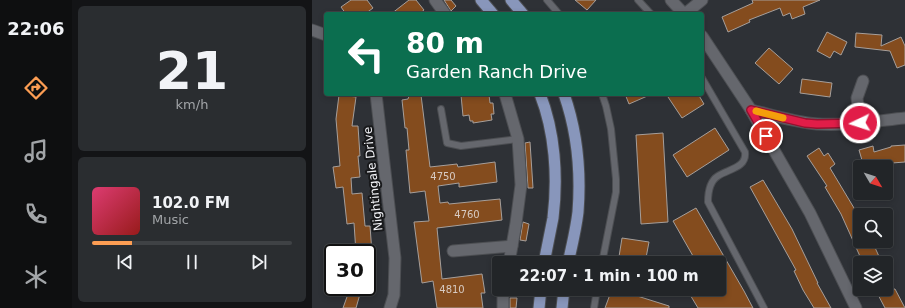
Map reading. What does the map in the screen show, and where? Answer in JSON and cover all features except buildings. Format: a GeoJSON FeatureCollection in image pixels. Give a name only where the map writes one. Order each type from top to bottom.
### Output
{"type":"FeatureCollection","features":[{"type":"Feature","properties":{"kind":"main road"},"geometry":{"type":"LineString","coordinates":[[481,0],[491,12]]}},
{"type":"Feature","properties":{"kind":"main road"},"geometry":{"type":"LineString","coordinates":[[511,0],[521,12]]}},
{"type":"Feature","properties":{"kind":"main road"},"geometry":{"type":"LineString","coordinates":[[541,96],[550,128],[555,162],[553,218],[545,256]]}},
{"type":"Feature","properties":{"kind":"main road"},"geometry":{"type":"LineString","coordinates":[[565,96],[578,153],[578,213],[569,256]]}},
{"type":"Feature","properties":{"kind":"main road"},"geometry":{"type":"LineString","coordinates":[[539,308],[540,296]]}},
{"type":"Feature","properties":{"kind":"main road"},"geometry":{"type":"LineString","coordinates":[[562,308],[563,296]]}},
{"type":"Feature","properties":{"kind":"street"},"geometry":{"type":"LineString","coordinates":[[435,0],[444,12]]}},
{"type":"Feature","properties":{"kind":"street"},"geometry":{"type":"LineString","coordinates":[[672,0],[683,12]]}},
{"type":"Feature","properties":{"kind":"street"},"geometry":{"type":"LineString","coordinates":[[687,12],[702,0]]}},
{"type":"Feature","properties":{"kind":"street"},"geometry":{"type":"LineString","coordinates":[[312,30],[324,34]]}},
{"type":"Feature","properties":{"kind":"street"},"geometry":{"type":"LineString","coordinates":[[704,39],[751,110],[810,213],[856,308]]}},
{"type":"Feature","properties":{"kind":"street"},"geometry":{"type":"LineString","coordinates":[[860,123],[857,98],[863,81]]}},
{"type":"Feature","properties":{"kind":"street","name":"Nightingale Drive"},"geometry":{"type":"LineString","coordinates":[[376,96],[395,258],[394,294],[390,308]]}},
{"type":"Feature","properties":{"kind":"street"},"geometry":{"type":"LineString","coordinates":[[506,96],[518,139],[521,185],[510,256]]}},
{"type":"Feature","properties":{"kind":"street"},"geometry":{"type":"LineString","coordinates":[[751,110],[805,123],[817,124],[860,123],[905,118]]}},
{"type":"Feature","properties":{"kind":"street"},"geometry":{"type":"LineString","coordinates":[[453,252],[512,246]]}},
{"type":"Feature","properties":{"kind":"street"},"geometry":{"type":"LineString","coordinates":[[503,308],[504,296]]}},
{"type":"Feature","properties":{"kind":"lane"},"geometry":{"type":"LineString","coordinates":[[547,0],[557,12]]}},
{"type":"Feature","properties":{"kind":"lane"},"geometry":{"type":"LineString","coordinates":[[638,0],[648,12]]}},
{"type":"Feature","properties":{"kind":"lane"},"geometry":{"type":"LineString","coordinates":[[704,81],[746,152],[746,157],[742,164],[718,176],[713,181],[708,194],[708,202],[764,308]]}},
{"type":"Feature","properties":{"kind":"lane"},"geometry":{"type":"LineString","coordinates":[[603,96],[611,129],[616,179],[615,197],[603,256]]}},
{"type":"Feature","properties":{"kind":"lane"},"geometry":{"type":"LineString","coordinates":[[441,109],[447,143],[461,146],[518,139]]}},
{"type":"Feature","properties":{"kind":"lane"},"geometry":{"type":"LineString","coordinates":[[594,308],[596,296]]}},
{"type":"Feature","properties":{"kind":"slow traffic"},"geometry":{"type":"LineString","coordinates":[[756,111],[783,118]]}},
{"type":"Feature","properties":{"kind":"route"},"geometry":{"type":"LineString","coordinates":[[766,136],[751,110],[805,123],[860,123]]}}]}
